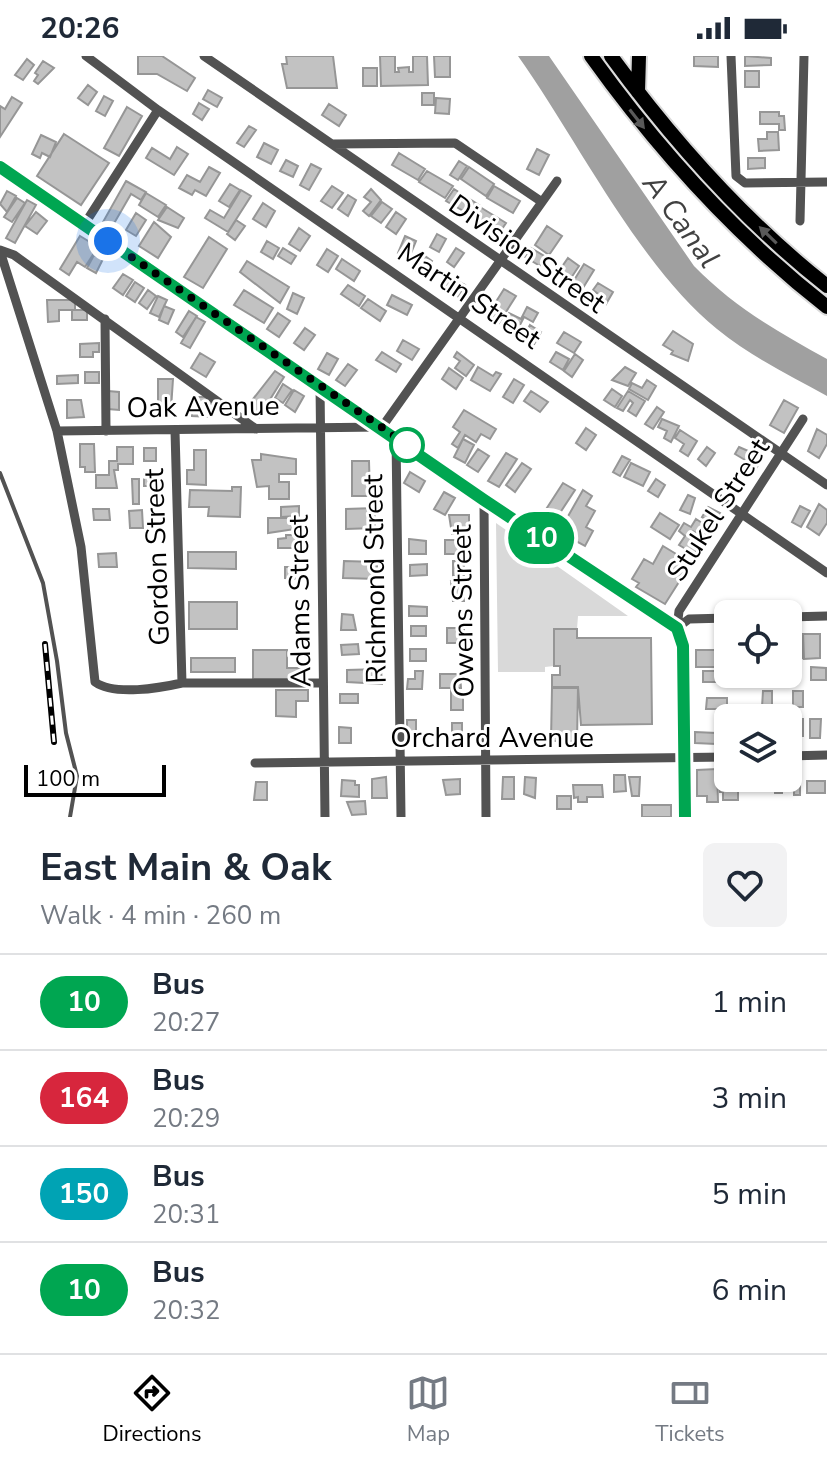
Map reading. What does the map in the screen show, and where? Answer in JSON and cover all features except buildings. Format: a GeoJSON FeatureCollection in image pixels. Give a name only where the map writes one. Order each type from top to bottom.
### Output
{"type":"FeatureCollection","features":[{"type":"Feature","properties":{"kind":"main road"},"geometry":{"type":"LineString","coordinates":[[591,56],[665,154],[707,200],[827,307]]}},
{"type":"Feature","properties":{"kind":"main road"},"geometry":{"type":"LineString","coordinates":[[611,56],[711,181],[790,257],[827,286]]}},
{"type":"Feature","properties":{"kind":"main road"},"geometry":{"type":"LineString","coordinates":[[638,92],[639,56]]}},
{"type":"Feature","properties":{"kind":"street","name":"Martin Street"},"geometry":{"type":"LineString","coordinates":[[86,56],[158,110],[744,512],[827,573]]}},
{"type":"Feature","properties":{"kind":"street","name":"Division Street"},"geometry":{"type":"LineString","coordinates":[[204,56],[500,263],[827,485]]}},
{"type":"Feature","properties":{"kind":"street"},"geometry":{"type":"LineString","coordinates":[[731,56],[736,176],[745,183],[827,182]]}},
{"type":"Feature","properties":{"kind":"street"},"geometry":{"type":"LineString","coordinates":[[800,221],[804,56]]}},
{"type":"Feature","properties":{"kind":"street"},"geometry":{"type":"LineString","coordinates":[[84,225],[158,110]]}},
{"type":"Feature","properties":{"kind":"street"},"geometry":{"type":"LineString","coordinates":[[332,144],[455,143],[542,202]]}},
{"type":"Feature","properties":{"kind":"street"},"geometry":{"type":"LineString","coordinates":[[0,167],[484,500],[677,628],[683,646],[685,817]]}},
{"type":"Feature","properties":{"kind":"street"},"geometry":{"type":"LineString","coordinates":[[382,427],[557,181]]}},
{"type":"Feature","properties":{"kind":"street"},"geometry":{"type":"LineString","coordinates":[[0,250],[14,255],[256,429]]}},
{"type":"Feature","properties":{"kind":"street"},"geometry":{"type":"LineString","coordinates":[[0,250],[57,431],[81,547],[95,682],[116,687],[163,688],[182,683],[323,683]]}},
{"type":"Feature","properties":{"kind":"street"},"geometry":{"type":"LineString","coordinates":[[105,319],[106,431]]}},
{"type":"Feature","properties":{"kind":"street","name":"Adams Street"},"geometry":{"type":"LineString","coordinates":[[320,385],[325,817]]}},
{"type":"Feature","properties":{"kind":"street","name":"Stukel Street"},"geometry":{"type":"LineString","coordinates":[[677,628],[679,611],[803,419]]}},
{"type":"Feature","properties":{"kind":"street","name":"Oak Avenue"},"geometry":{"type":"LineString","coordinates":[[57,431],[382,427]]}},
{"type":"Feature","properties":{"kind":"street","name":"Gordon Street"},"geometry":{"type":"LineString","coordinates":[[175,431],[182,683]]}},
{"type":"Feature","properties":{"kind":"street","name":"Richmond Street"},"geometry":{"type":"LineString","coordinates":[[396,437],[401,817]]}},
{"type":"Feature","properties":{"kind":"street","name":"Owens Street"},"geometry":{"type":"LineString","coordinates":[[484,500],[486,817]]}},
{"type":"Feature","properties":{"kind":"street"},"geometry":{"type":"LineString","coordinates":[[802,617],[827,616]]}},
{"type":"Feature","properties":{"kind":"street"},"geometry":{"type":"LineString","coordinates":[[677,628],[689,619],[714,618]]}},
{"type":"Feature","properties":{"kind":"street"},"geometry":{"type":"LineString","coordinates":[[802,756],[827,755]]}},
{"type":"Feature","properties":{"kind":"street","name":"Orchard Avenue"},"geometry":{"type":"LineString","coordinates":[[255,763],[714,757]]}},
{"type":"Feature","properties":{"kind":"lane"},"geometry":{"type":"LineString","coordinates":[[0,473],[43,583],[66,733],[77,776],[70,817]]}},
{"type":"Feature","properties":{"kind":"shaded area"},"geometry":{"type":"Polygon","coordinates":[[[518,56],[549,56],[694,266],[709,281],[774,329],[827,359],[827,396],[743,348],[688,303],[635,237],[518,56]]]}},
{"type":"Feature","properties":{"kind":"shaded area"},"geometry":{"type":"Polygon","coordinates":[[[496,523],[628,616],[578,616],[577,629],[554,629],[554,666],[545,667],[545,672],[498,672],[496,523]]]}},
{"type":"Feature","properties":{"kind":"railway"},"geometry":{"type":"LineString","coordinates":[[45,644],[54,742]]}},
{"type":"Feature","properties":{"kind":"bus line","name":"10"},"geometry":{"type":"LineString","coordinates":[[0,167],[484,500],[677,628],[683,646],[685,817]]}},
{"type":"Feature","properties":{"kind":"route"},"geometry":{"type":"LineString","coordinates":[[108,241],[396,437],[396,450],[407,445]]}},
{"type":"Feature","properties":{"kind":"water label","name":"A Canal"},"geometry":{"type":"Point","coordinates":[681,221]}}]}
